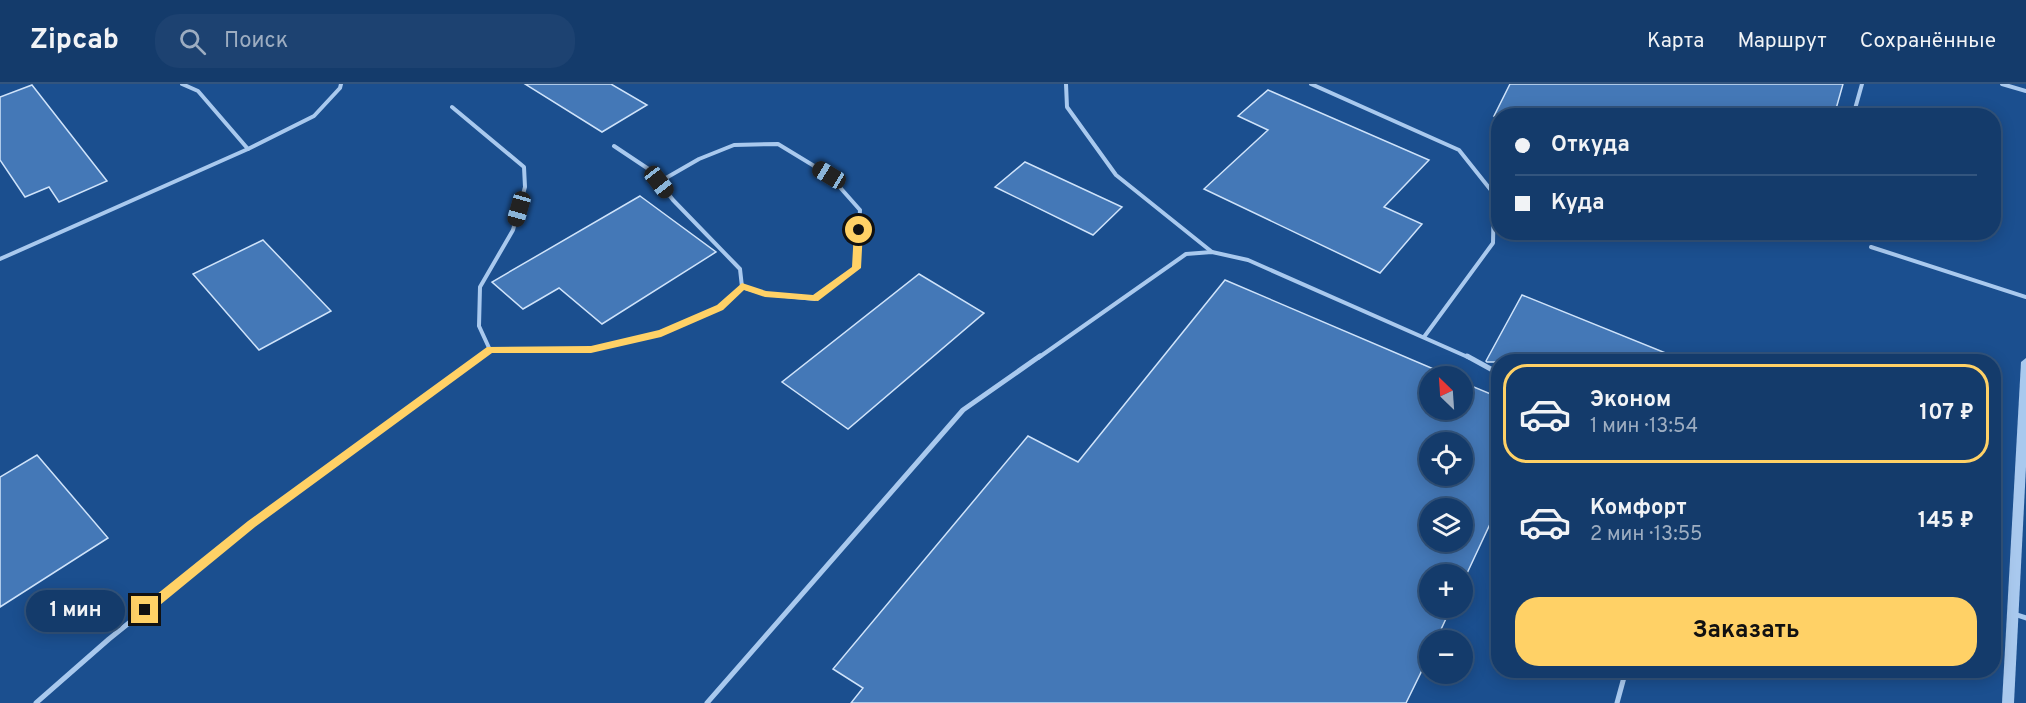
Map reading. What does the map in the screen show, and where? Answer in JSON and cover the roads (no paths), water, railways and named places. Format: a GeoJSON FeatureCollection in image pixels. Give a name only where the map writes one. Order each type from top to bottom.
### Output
{"type":"FeatureCollection","features":[{"type":"Feature","properties":{"kind":"street"},"geometry":{"type":"LineString","coordinates":[[2008,703],[2026,362]]}},
{"type":"Feature","properties":{"kind":"lane"},"geometry":{"type":"LineString","coordinates":[[182,84],[198,91],[248,149]]}},
{"type":"Feature","properties":{"kind":"lane"},"geometry":{"type":"LineString","coordinates":[[0,259],[248,149],[314,116],[340,88],[341,84]]}},
{"type":"Feature","properties":{"kind":"lane"},"geometry":{"type":"LineString","coordinates":[[1066,84],[1067,107],[1116,175],[1212,252]]}},
{"type":"Feature","properties":{"kind":"lane"},"geometry":{"type":"LineString","coordinates":[[1311,84],[1459,150],[1491,190]]}},
{"type":"Feature","properties":{"kind":"lane"},"geometry":{"type":"LineString","coordinates":[[1855,108],[1862,84]]}},
{"type":"Feature","properties":{"kind":"lane"},"geometry":{"type":"LineString","coordinates":[[2002,84],[2026,91]]}},
{"type":"Feature","properties":{"kind":"lane"},"geometry":{"type":"LineString","coordinates":[[452,107],[524,167],[525,187],[513,230],[480,286],[479,326],[490,350]]}},
{"type":"Feature","properties":{"kind":"lane"},"geometry":{"type":"LineString","coordinates":[[659,182],[699,159],[734,145],[778,144],[829,175],[860,210],[857,268],[815,299],[765,294],[742,287]]}},
{"type":"Feature","properties":{"kind":"lane"},"geometry":{"type":"LineString","coordinates":[[614,146],[650,170],[673,200],[740,269],[742,287]]}},
{"type":"Feature","properties":{"kind":"lane"},"geometry":{"type":"LineString","coordinates":[[1424,337],[1493,240]]}},
{"type":"Feature","properties":{"kind":"lane"},"geometry":{"type":"LineString","coordinates":[[1870,247],[2026,297]]}},
{"type":"Feature","properties":{"kind":"lane"},"geometry":{"type":"LineString","coordinates":[[706,703],[963,410],[1186,254],[1212,252],[1248,260],[1467,356],[1491,369]]}},
{"type":"Feature","properties":{"kind":"lane"},"geometry":{"type":"LineString","coordinates":[[36,703],[109,639],[252,524],[490,350],[591,349],[661,333],[720,307],[742,287]]}},
{"type":"Feature","properties":{"kind":"lane"},"geometry":{"type":"LineString","coordinates":[[2013,613],[2026,618]]}},
{"type":"Feature","properties":{"kind":"lane"},"geometry":{"type":"LineString","coordinates":[[1617,703],[1624,678]]}}]}
